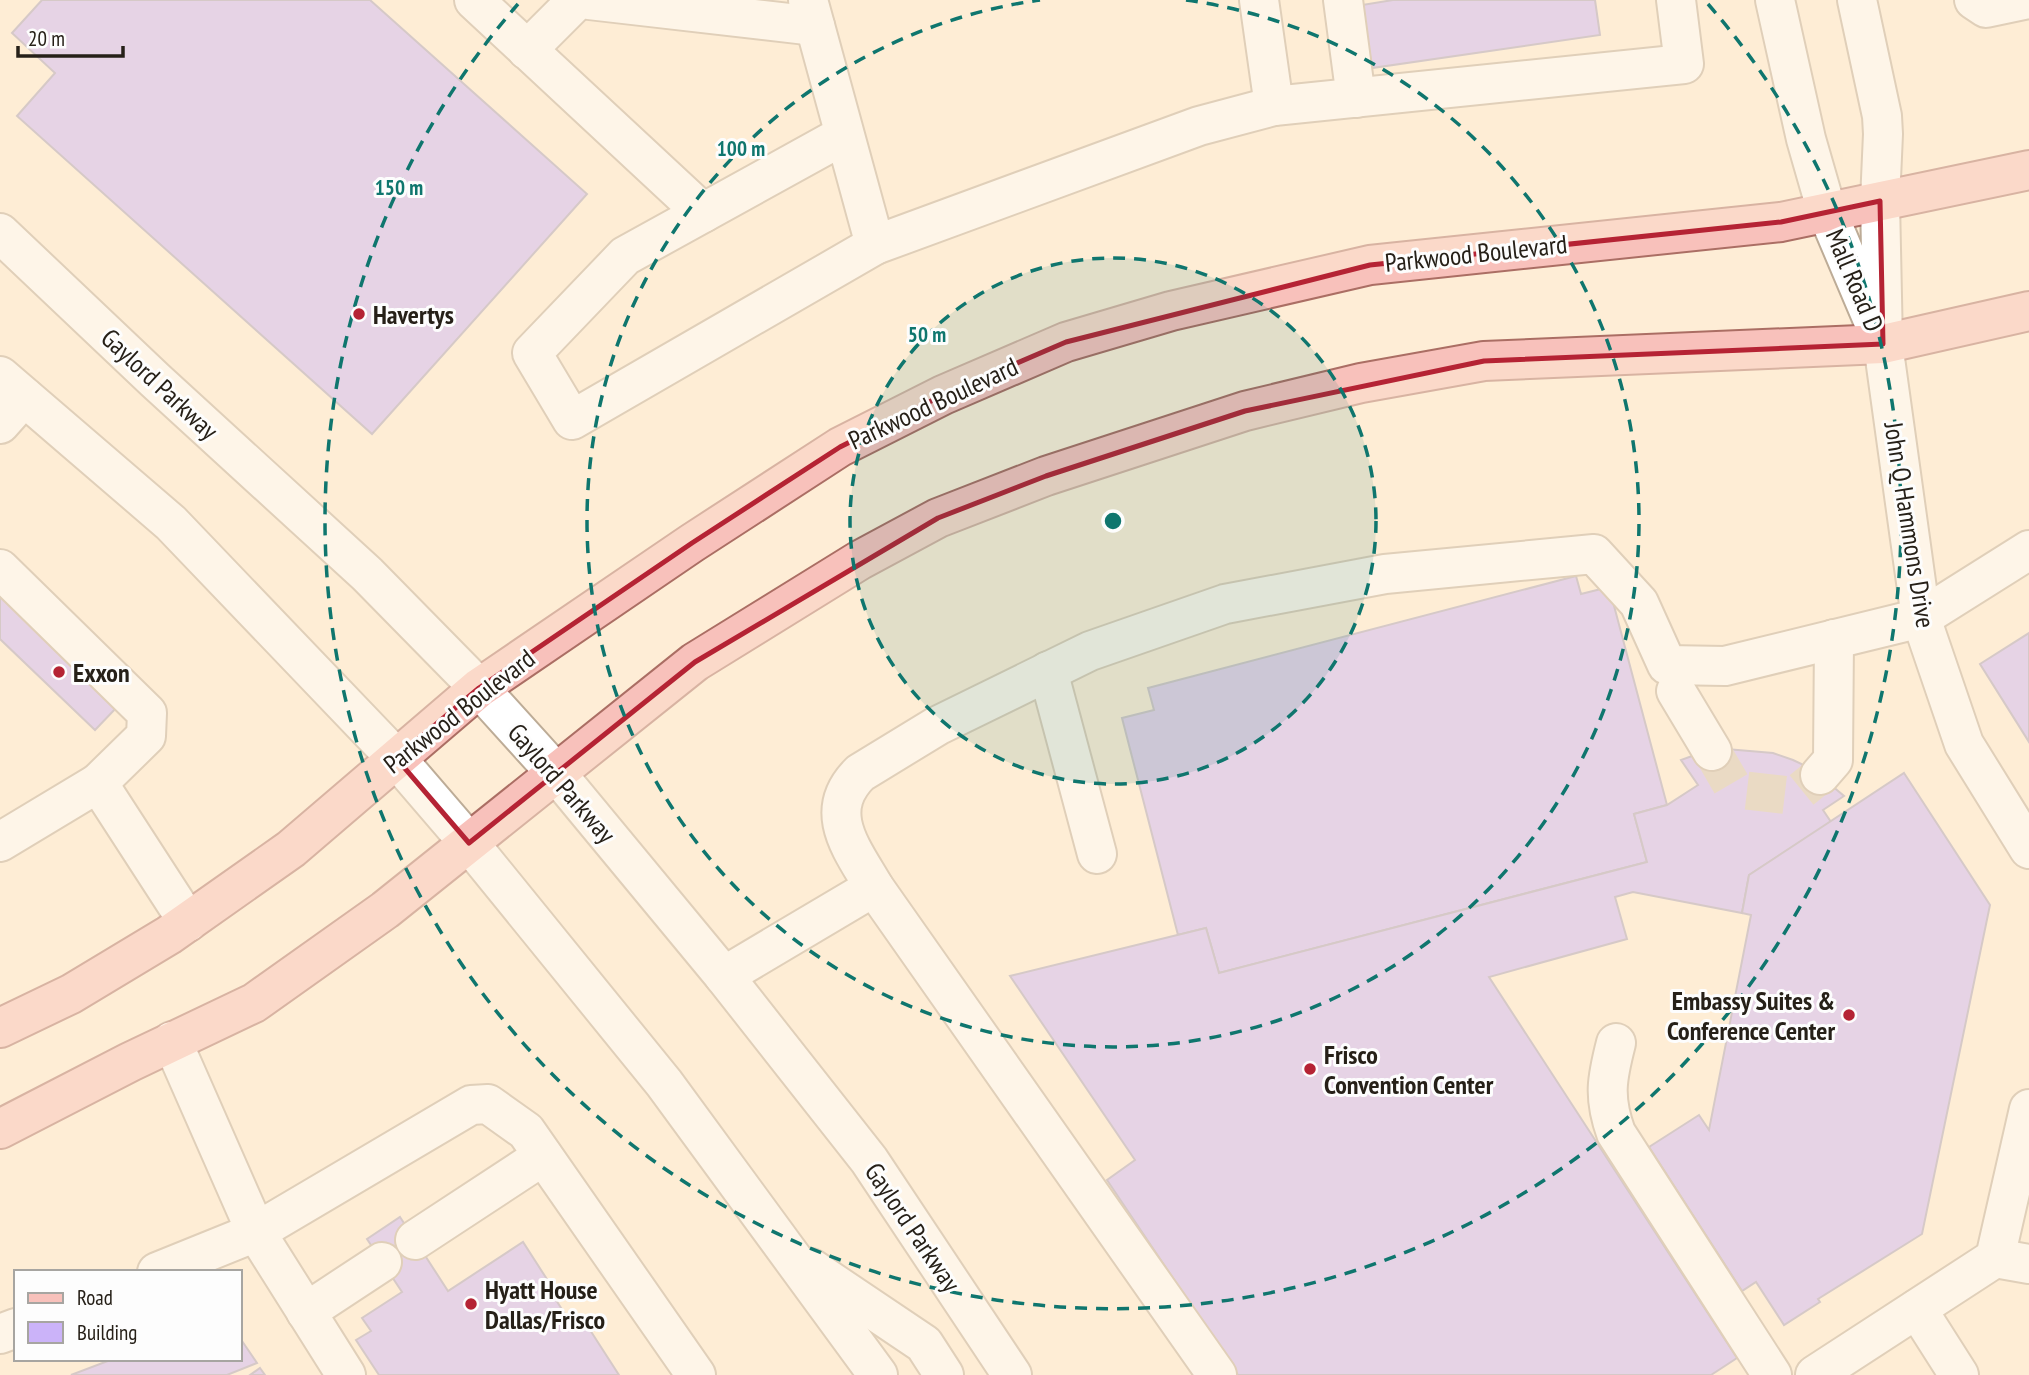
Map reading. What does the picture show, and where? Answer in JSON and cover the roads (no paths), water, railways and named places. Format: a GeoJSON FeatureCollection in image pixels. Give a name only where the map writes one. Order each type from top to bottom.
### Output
{"type":"FeatureCollection","features":[{"type":"Feature","properties":{"kind":"main road","name":"Parkwood Boulevard"},"geometry":{"type":"LineString","coordinates":[[0,1028],[71,994],[188,922],[291,849],[479,688],[692,543],[840,447],[943,395],[1066,342],[1171,311],[1370,265],[1781,222],[2029,170]]}},
{"type":"Feature","properties":{"kind":"main road"},"geometry":{"type":"LineString","coordinates":[[0,1129],[172,1041],[254,1003],[385,910],[695,662],[860,560],[938,518],[1046,475],[1231,415],[1362,383],[1484,361],[1883,344],[2029,311]]}},
{"type":"Feature","properties":{"kind":"street"},"geometry":{"type":"LineString","coordinates":[[474,0],[703,213]]}},
{"type":"Feature","properties":{"kind":"street"},"geometry":{"type":"LineString","coordinates":[[527,50],[577,0]]}},
{"type":"Feature","properties":{"kind":"street"},"geometry":{"type":"LineString","coordinates":[[589,0],[811,13],[875,246]]}},
{"type":"Feature","properties":{"kind":"street"},"geometry":{"type":"LineString","coordinates":[[1259,0],[1274,106]]}},
{"type":"Feature","properties":{"kind":"street"},"geometry":{"type":"LineString","coordinates":[[1343,0],[1356,98]]}},
{"type":"Feature","properties":{"kind":"street"},"geometry":{"type":"LineString","coordinates":[[844,135],[625,256],[532,354],[572,420],[875,246],[1199,126],[1274,106],[1684,64],[1676,0]]}},
{"type":"Feature","properties":{"kind":"street","name":"Mall Road D"},"geometry":{"type":"LineString","coordinates":[[1775,0],[1806,139],[1827,212],[1883,344]]}},
{"type":"Feature","properties":{"kind":"street","name":"Mall Road D"},"geometry":{"type":"LineString","coordinates":[[1857,0],[1884,134],[1880,201],[1883,344]]}},
{"type":"Feature","properties":{"kind":"street"},"geometry":{"type":"LineString","coordinates":[[1974,0],[1986,8],[2024,0]]}},
{"type":"Feature","properties":{"kind":"street","name":"Gaylord Parkway"},"geometry":{"type":"LineString","coordinates":[[0,233],[155,380],[367,574],[479,688],[556,772],[724,976],[869,1160],[1012,1375]]}},
{"type":"Feature","properties":{"kind":"street","name":"John Q Hammons Drive"},"geometry":{"type":"LineString","coordinates":[[1883,344],[1921,618],[1964,744],[2029,849]]}},
{"type":"Feature","properties":{"kind":"street"},"geometry":{"type":"LineString","coordinates":[[8,399],[171,523],[396,758],[469,843],[664,1083],[878,1375]]}},
{"type":"Feature","properties":{"kind":"street"},"geometry":{"type":"LineString","coordinates":[[1217,1375],[874,887],[842,827],[841,812],[850,783],[860,773],[937,726],[1048,671],[1090,651],[1225,604],[1385,574],[1594,554],[1639,603],[1667,666],[1725,666],[1921,618],[2029,550]]}},
{"type":"Feature","properties":{"kind":"street"},"geometry":{"type":"LineString","coordinates":[[0,569],[146,713],[146,736],[98,783],[0,842]]}},
{"type":"Feature","properties":{"kind":"street"},"geometry":{"type":"LineString","coordinates":[[1819,775],[1833,760],[1834,639]]}},
{"type":"Feature","properties":{"kind":"street"},"geometry":{"type":"LineString","coordinates":[[1048,671],[1097,854]]}},
{"type":"Feature","properties":{"kind":"street"},"geometry":{"type":"LineString","coordinates":[[1676,691],[1713,751]]}},
{"type":"Feature","properties":{"kind":"street"},"geometry":{"type":"LineString","coordinates":[[98,783],[188,922]]}},
{"type":"Feature","properties":{"kind":"street"},"geometry":{"type":"LineString","coordinates":[[724,976],[874,887]]}},
{"type":"Feature","properties":{"kind":"street"},"geometry":{"type":"LineString","coordinates":[[172,1041],[256,1232],[346,1375]]}},
{"type":"Feature","properties":{"kind":"street"},"geometry":{"type":"LineString","coordinates":[[1616,1043],[1608,1075],[1607,1109],[1616,1133],[1772,1375]]}},
{"type":"Feature","properties":{"kind":"street"},"geometry":{"type":"LineString","coordinates":[[162,1270],[256,1232],[471,1105],[488,1104],[526,1131],[696,1375]]}},
{"type":"Feature","properties":{"kind":"street"},"geometry":{"type":"LineString","coordinates":[[1815,1375],[1917,1309],[2012,1261],[2029,1109]]}},
{"type":"Feature","properties":{"kind":"street"},"geometry":{"type":"LineString","coordinates":[[415,1240],[543,1156]]}},
{"type":"Feature","properties":{"kind":"street"},"geometry":{"type":"LineString","coordinates":[[789,1253],[924,1344],[944,1375]]}},
{"type":"Feature","properties":{"kind":"street"},"geometry":{"type":"LineString","coordinates":[[306,1312],[382,1262]]}},
{"type":"Feature","properties":{"kind":"street"},"geometry":{"type":"LineString","coordinates":[[1917,1309],[1959,1375]]}},
{"type":"Feature","properties":{"kind":"tunnel"},"geometry":{"type":"LineString","coordinates":[[1712,751],[1734,789],[1794,796],[1820,775]]}},
{"type":"Feature","properties":{"kind":"place","name":"Havertys"},"geometry":{"type":"Point","coordinates":[359,314]}},
{"type":"Feature","properties":{"kind":"place","name":"Exxon"},"geometry":{"type":"Point","coordinates":[59,672]}},
{"type":"Feature","properties":{"kind":"place","name":"Embassy Suites & Conference Center"},"geometry":{"type":"Point","coordinates":[1849,1015]}},
{"type":"Feature","properties":{"kind":"place","name":"Frisco Convention Center"},"geometry":{"type":"Point","coordinates":[1310,1069]}},
{"type":"Feature","properties":{"kind":"place","name":"Hyatt House Dallas/Frisco"},"geometry":{"type":"Point","coordinates":[471,1304]}}]}
